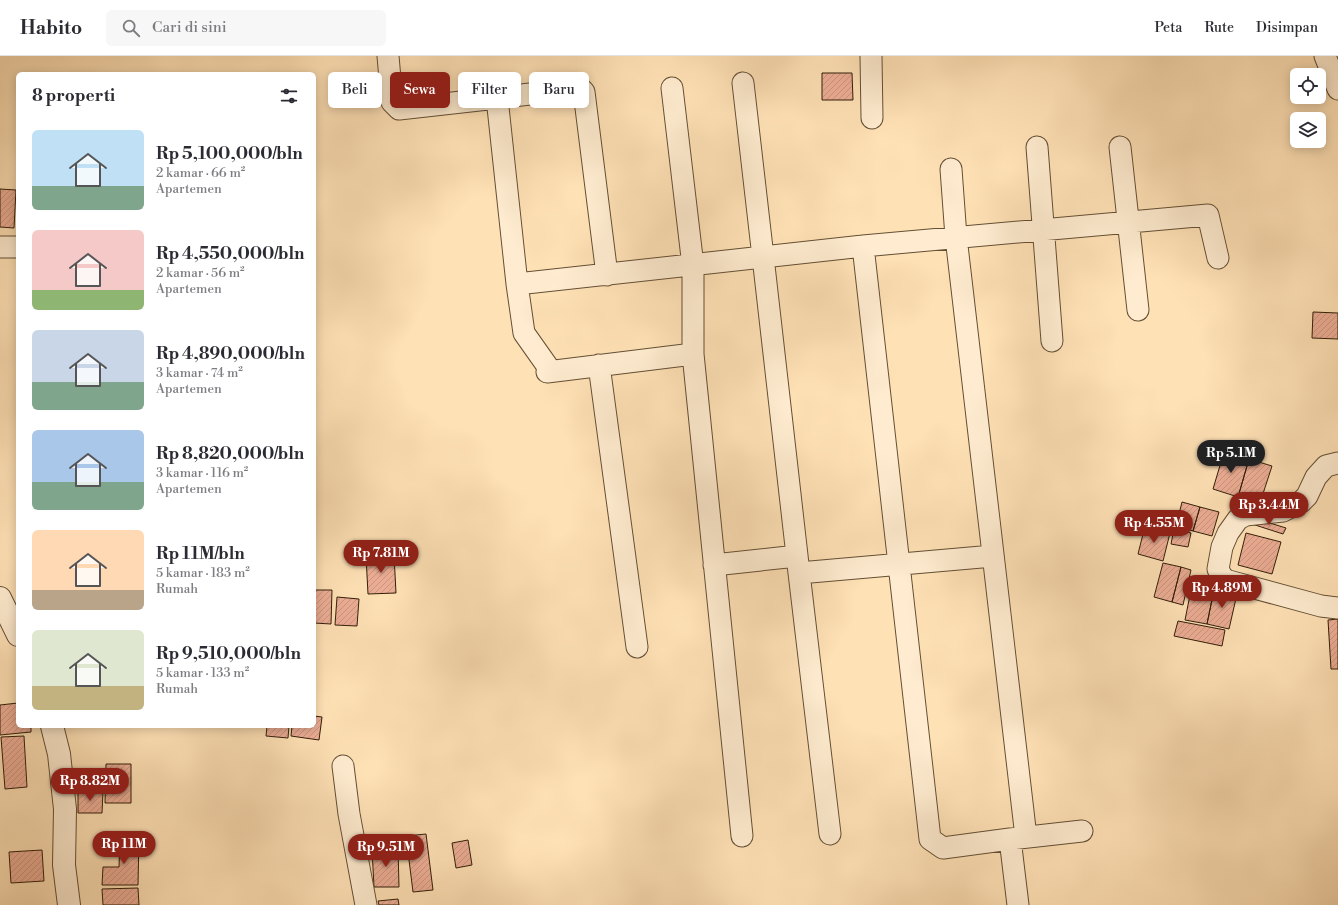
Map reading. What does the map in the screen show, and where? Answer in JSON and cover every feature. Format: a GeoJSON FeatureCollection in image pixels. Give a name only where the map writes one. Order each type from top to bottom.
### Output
{"type":"FeatureCollection","features":[{"type":"Feature","properties":{"kind":"street"},"geometry":{"type":"LineString","coordinates":[[388,56],[392,102],[398,110],[458,103]]}},
{"type":"Feature","properties":{"kind":"street"},"geometry":{"type":"LineString","coordinates":[[871,56],[872,118]]}},
{"type":"Feature","properties":{"kind":"street"},"geometry":{"type":"LineString","coordinates":[[1325,56],[1338,89]]}},
{"type":"Feature","properties":{"kind":"street"},"geometry":{"type":"LineString","coordinates":[[743,83],[830,834]]}},
{"type":"Feature","properties":{"kind":"street"},"geometry":{"type":"LineString","coordinates":[[521,95],[580,88],[584,92],[607,275]]}},
{"type":"Feature","properties":{"kind":"street"},"geometry":{"type":"LineString","coordinates":[[672,88],[693,266],[692,354],[742,836]]}},
{"type":"Feature","properties":{"kind":"street"},"geometry":{"type":"LineString","coordinates":[[498,108],[517,284],[524,333],[548,367],[547,372],[692,354]]}},
{"type":"Feature","properties":{"kind":"street"},"geometry":{"type":"LineString","coordinates":[[1037,147],[1052,342]]}},
{"type":"Feature","properties":{"kind":"street"},"geometry":{"type":"LineString","coordinates":[[1120,147],[1138,310]]}},
{"type":"Feature","properties":{"kind":"street"},"geometry":{"type":"LineString","coordinates":[[951,169],[956,237],[993,556],[1018,838],[1018,905]]}},
{"type":"Feature","properties":{"kind":"street"},"geometry":{"type":"LineString","coordinates":[[517,284],[693,266],[863,246],[1208,214],[1218,258]]}},
{"type":"Feature","properties":{"kind":"street"},"geometry":{"type":"LineString","coordinates":[[863,246],[930,839],[943,848],[1082,831]]}},
{"type":"Feature","properties":{"kind":"street"},"geometry":{"type":"LineString","coordinates":[[0,247],[16,247]]}},
{"type":"Feature","properties":{"kind":"street"},"geometry":{"type":"LineString","coordinates":[[599,365],[637,647]]}},
{"type":"Feature","properties":{"kind":"street"},"geometry":{"type":"LineString","coordinates":[[1338,463],[1326,466],[1316,477],[1307,496],[1301,502],[1283,511],[1246,515],[1238,519],[1228,533],[1222,547],[1218,569],[1225,580],[1321,606],[1338,608]]}},
{"type":"Feature","properties":{"kind":"street"},"geometry":{"type":"LineString","coordinates":[[714,565],[899,564],[993,556]]}},
{"type":"Feature","properties":{"kind":"street"},"geometry":{"type":"LineString","coordinates":[[0,598],[16,631]]}},
{"type":"Feature","properties":{"kind":"street"},"geometry":{"type":"LineString","coordinates":[[52,728],[59,754],[65,810],[64,865],[69,905]]}},
{"type":"Feature","properties":{"kind":"street"},"geometry":{"type":"LineString","coordinates":[[343,766],[349,814],[366,905]]}},
{"type":"Feature","properties":{"kind":"building"},"geometry":{"type":"Polygon","coordinates":[[[822,73],[852,73],[853,100],[822,100],[822,73]]]}},
{"type":"Feature","properties":{"kind":"building"},"geometry":{"type":"Polygon","coordinates":[[[0,189],[16,190],[14,228],[0,227],[0,189]]]}},
{"type":"Feature","properties":{"kind":"building"},"geometry":{"type":"Polygon","coordinates":[[[1313,312],[1338,313],[1338,339],[1312,338],[1313,312]]]}},
{"type":"Feature","properties":{"kind":"building"},"geometry":{"type":"Polygon","coordinates":[[[1224,452],[1249,459],[1238,497],[1213,489],[1224,452]]]}},
{"type":"Feature","properties":{"kind":"building"},"geometry":{"type":"Polygon","coordinates":[[[1249,459],[1272,466],[1260,503],[1238,497],[1249,459]]]}},
{"type":"Feature","properties":{"kind":"building"},"geometry":{"type":"Polygon","coordinates":[[[1182,502],[1200,507],[1193,531],[1176,526],[1182,502]]]}},
{"type":"Feature","properties":{"kind":"building"},"geometry":{"type":"Polygon","coordinates":[[[1200,507],[1219,512],[1212,536],[1193,531],[1200,507]]]}},
{"type":"Feature","properties":{"kind":"building"},"geometry":{"type":"Polygon","coordinates":[[[1254,518],[1286,528],[1283,534],[1252,524],[1254,518]]]}},
{"type":"Feature","properties":{"kind":"building"},"geometry":{"type":"Polygon","coordinates":[[[1145,526],[1170,533],[1163,561],[1138,554],[1145,526]]]}},
{"type":"Feature","properties":{"kind":"building"},"geometry":{"type":"Polygon","coordinates":[[[1174,529],[1191,533],[1188,547],[1171,544],[1174,529]]]}},
{"type":"Feature","properties":{"kind":"building"},"geometry":{"type":"Polygon","coordinates":[[[1246,533],[1281,542],[1272,574],[1238,565],[1246,533]]]}},
{"type":"Feature","properties":{"kind":"building"},"geometry":{"type":"Polygon","coordinates":[[[394,555],[396,593],[368,594],[366,556],[394,555]]]}},
{"type":"Feature","properties":{"kind":"building"},"geometry":{"type":"Polygon","coordinates":[[[1163,563],[1181,567],[1172,602],[1154,597],[1163,563]]]}},
{"type":"Feature","properties":{"kind":"building"},"geometry":{"type":"Polygon","coordinates":[[[1181,567],[1191,570],[1183,605],[1172,602],[1181,567]]]}},
{"type":"Feature","properties":{"kind":"building"},"geometry":{"type":"Polygon","coordinates":[[[1192,585],[1214,590],[1207,624],[1185,620],[1192,585]]]}},
{"type":"Feature","properties":{"kind":"building"},"geometry":{"type":"Polygon","coordinates":[[[316,590],[332,590],[331,624],[316,623],[316,590]]]}},
{"type":"Feature","properties":{"kind":"building"},"geometry":{"type":"Polygon","coordinates":[[[1214,590],[1237,594],[1229,629],[1207,624],[1214,590]]]}},
{"type":"Feature","properties":{"kind":"building"},"geometry":{"type":"Polygon","coordinates":[[[337,597],[359,599],[357,626],[335,625],[337,597]]]}},
{"type":"Feature","properties":{"kind":"building"},"geometry":{"type":"Polygon","coordinates":[[[1338,619],[1338,669],[1331,669],[1328,620],[1338,619]]]}},
{"type":"Feature","properties":{"kind":"building"},"geometry":{"type":"Polygon","coordinates":[[[1178,621],[1225,630],[1222,646],[1174,636],[1178,621]]]}},
{"type":"Feature","properties":{"kind":"building"},"geometry":{"type":"Polygon","coordinates":[[[16,703],[16,728],[31,728],[31,732],[0,735],[0,705],[16,703]]]}},
{"type":"Feature","properties":{"kind":"building"},"geometry":{"type":"Polygon","coordinates":[[[316,716],[322,717],[319,740],[291,736],[292,728],[316,728],[316,716]]]}},
{"type":"Feature","properties":{"kind":"building"},"geometry":{"type":"Polygon","coordinates":[[[267,728],[289,728],[288,738],[266,736],[267,728]]]}},
{"type":"Feature","properties":{"kind":"building"},"geometry":{"type":"Polygon","coordinates":[[[24,736],[27,787],[5,789],[1,737],[24,736]]]}},
{"type":"Feature","properties":{"kind":"building"},"geometry":{"type":"Polygon","coordinates":[[[106,764],[131,764],[131,803],[105,803],[106,764]]]}},
{"type":"Feature","properties":{"kind":"building"},"geometry":{"type":"Polygon","coordinates":[[[78,790],[103,791],[102,813],[78,813],[78,790]]]}},
{"type":"Feature","properties":{"kind":"building"},"geometry":{"type":"Polygon","coordinates":[[[426,834],[433,890],[413,892],[406,836],[426,834]]]}},
{"type":"Feature","properties":{"kind":"building"},"geometry":{"type":"Polygon","coordinates":[[[120,837],[139,837],[138,885],[102,885],[103,867],[119,867],[120,837]]]}},
{"type":"Feature","properties":{"kind":"building"},"geometry":{"type":"Polygon","coordinates":[[[468,840],[472,865],[456,868],[452,843],[468,840]]]}},
{"type":"Feature","properties":{"kind":"building"},"geometry":{"type":"Polygon","coordinates":[[[398,848],[399,887],[374,887],[372,849],[398,848]]]}},
{"type":"Feature","properties":{"kind":"building"},"geometry":{"type":"Polygon","coordinates":[[[42,850],[44,881],[11,883],[9,852],[42,850]]]}},
{"type":"Feature","properties":{"kind":"building"},"geometry":{"type":"Polygon","coordinates":[[[138,888],[139,905],[103,905],[102,889],[138,888]]]}},
{"type":"Feature","properties":{"kind":"building"},"geometry":{"type":"Polygon","coordinates":[[[398,899],[399,905],[379,905],[378,901],[398,899]]]}}]}
